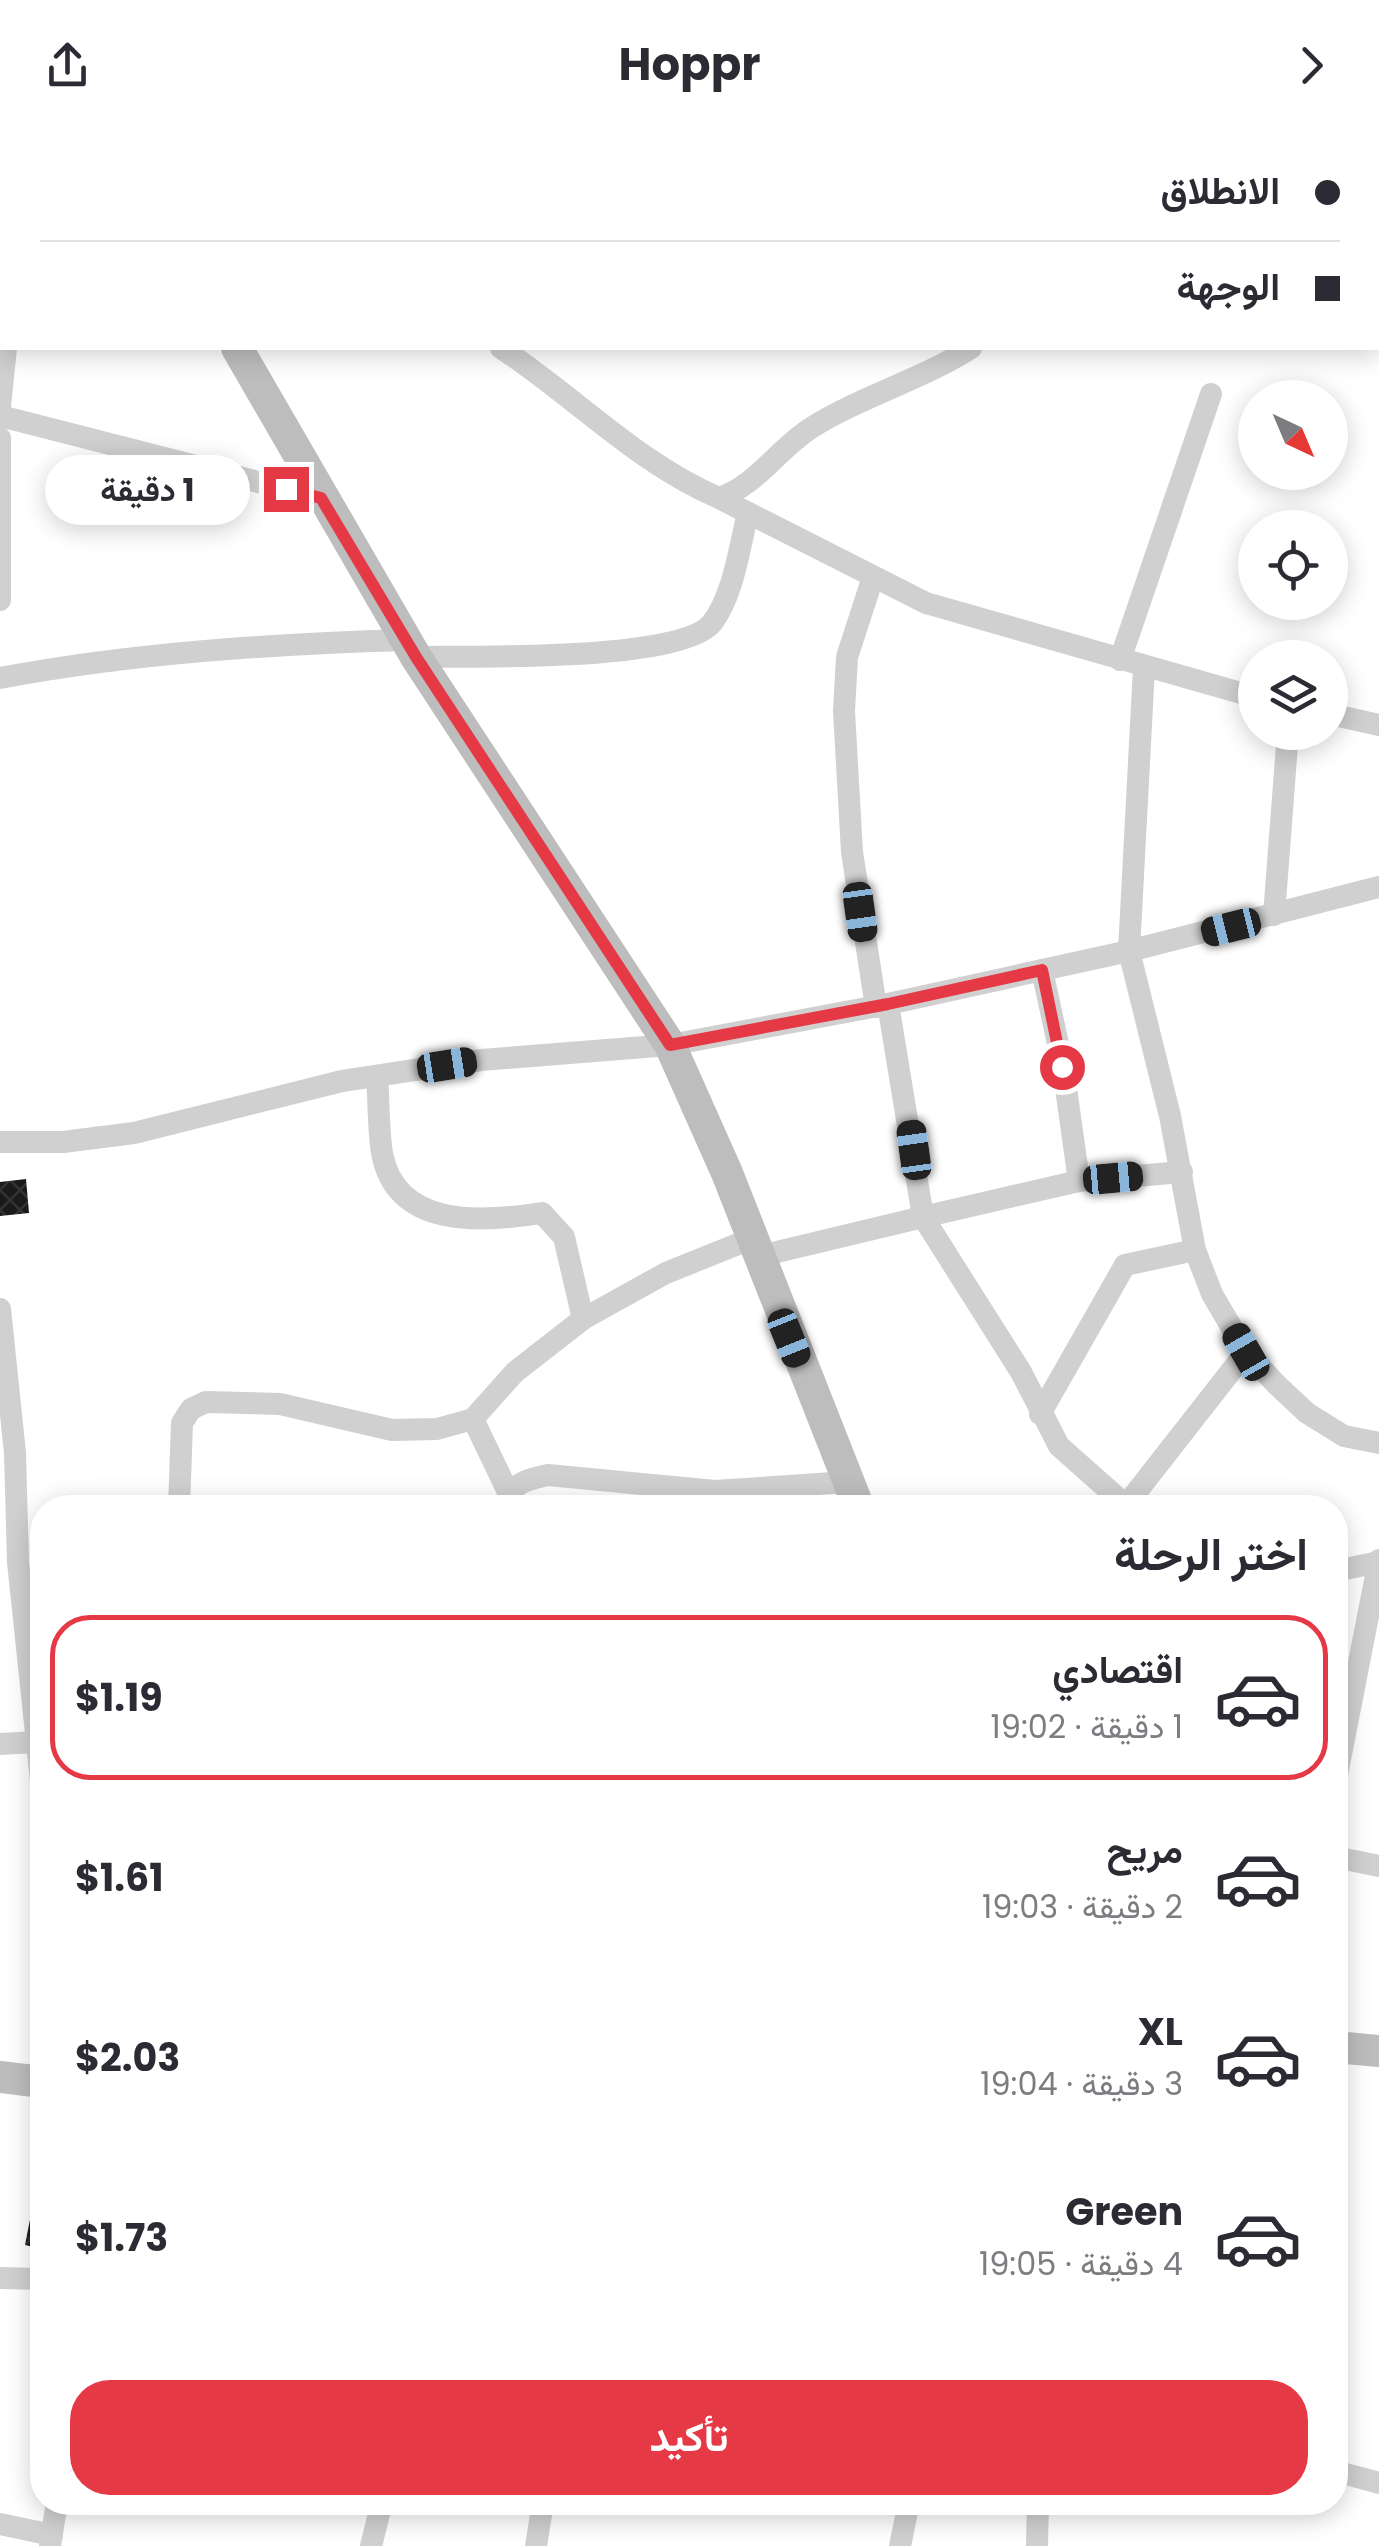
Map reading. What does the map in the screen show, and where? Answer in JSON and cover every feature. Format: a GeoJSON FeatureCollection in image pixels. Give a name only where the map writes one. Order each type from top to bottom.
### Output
{"type":"FeatureCollection","features":[{"type":"Feature","properties":{"kind":"street"},"geometry":{"type":"LineString","coordinates":[[0,406],[6,350]]}},
{"type":"Feature","properties":{"kind":"street"},"geometry":{"type":"LineString","coordinates":[[238,350],[411,649],[670,1045],[756,1247],[853,1494],[714,1491],[548,1475],[522,1481],[510,1495]]}},
{"type":"Feature","properties":{"kind":"street"},"geometry":{"type":"LineString","coordinates":[[504,350],[691,486],[926,603],[1238,692]]}},
{"type":"Feature","properties":{"kind":"street"},"geometry":{"type":"LineString","coordinates":[[718,498],[742,490],[806,431],[864,396],[967,350]]}},
{"type":"Feature","properties":{"kind":"street"},"geometry":{"type":"LineString","coordinates":[[1120,660],[1212,394]]}},
{"type":"Feature","properties":{"kind":"street"},"geometry":{"type":"LineString","coordinates":[[0,416],[321,498]]}},
{"type":"Feature","properties":{"kind":"street"},"geometry":{"type":"LineString","coordinates":[[0,438],[0,600]]}},
{"type":"Feature","properties":{"kind":"street"},"geometry":{"type":"LineString","coordinates":[[0,678],[82,663],[320,642],[411,649],[601,652],[692,640],[711,624],[722,603],[748,513]]}},
{"type":"Feature","properties":{"kind":"street"},"geometry":{"type":"LineString","coordinates":[[872,577],[847,656],[844,711],[852,852],[923,1217],[1021,1372],[1059,1446],[1114,1495]]}},
{"type":"Feature","properties":{"kind":"street"},"geometry":{"type":"LineString","coordinates":[[1144,668],[1129,951],[1182,1172],[1194,1250],[1212,1294],[1246,1352],[1307,1414],[1344,1436],[1379,1443]]}},
{"type":"Feature","properties":{"kind":"street"},"geometry":{"type":"LineString","coordinates":[[1348,718],[1379,725]]}},
{"type":"Feature","properties":{"kind":"street"},"geometry":{"type":"LineString","coordinates":[[1274,916],[1287,750]]}},
{"type":"Feature","properties":{"kind":"street"},"geometry":{"type":"LineString","coordinates":[[0,1142],[63,1142],[134,1133],[378,1076],[498,1058],[670,1045],[882,1006],[1129,951],[1379,887]]}},
{"type":"Feature","properties":{"kind":"street"},"geometry":{"type":"LineString","coordinates":[[1042,970],[1079,1181]]}},
{"type":"Feature","properties":{"kind":"street"},"geometry":{"type":"LineString","coordinates":[[378,1076],[382,1155],[394,1184],[433,1214],[458,1220],[542,1213],[564,1236],[583,1319]]}},
{"type":"Feature","properties":{"kind":"street"},"geometry":{"type":"LineString","coordinates":[[179,1495],[182,1423],[191,1409],[206,1402],[280,1404],[392,1430],[437,1429],[472,1419],[515,1372],[583,1319],[666,1273],[756,1247],[923,1217],[1079,1181],[1182,1172]]}},
{"type":"Feature","properties":{"kind":"street"},"geometry":{"type":"LineString","coordinates":[[1040,1414],[1125,1265],[1194,1250]]}},
{"type":"Feature","properties":{"kind":"street"},"geometry":{"type":"LineString","coordinates":[[0,1308],[16,1453],[18,1562],[30,1676]]}},
{"type":"Feature","properties":{"kind":"street"},"geometry":{"type":"LineString","coordinates":[[1135,1495],[1246,1352]]}},
{"type":"Feature","properties":{"kind":"street"},"geometry":{"type":"LineString","coordinates":[[472,1419],[504,1495]]}},
{"type":"Feature","properties":{"kind":"street"},"geometry":{"type":"LineString","coordinates":[[1348,1568],[1379,1561],[1348,1719]]}},
{"type":"Feature","properties":{"kind":"street"},"geometry":{"type":"LineString","coordinates":[[0,1744],[30,1742]]}},
{"type":"Feature","properties":{"kind":"street"},"geometry":{"type":"LineString","coordinates":[[1348,1859],[1379,1866]]}},
{"type":"Feature","properties":{"kind":"street"},"geometry":{"type":"LineString","coordinates":[[1348,2037],[1379,2036]]}},
{"type":"Feature","properties":{"kind":"street"},"geometry":{"type":"LineString","coordinates":[[1348,2048],[1379,2051]]}},
{"type":"Feature","properties":{"kind":"street"},"geometry":{"type":"LineString","coordinates":[[0,2077],[30,2081]]}},
{"type":"Feature","properties":{"kind":"street"},"geometry":{"type":"LineString","coordinates":[[0,2278],[30,2279]]}},
{"type":"Feature","properties":{"kind":"street"},"geometry":{"type":"LineString","coordinates":[[1348,2474],[1379,2482]]}},
{"type":"Feature","properties":{"kind":"street"},"geometry":{"type":"LineString","coordinates":[[0,2524],[51,2541],[55,2515]]}},
{"type":"Feature","properties":{"kind":"street"},"geometry":{"type":"LineString","coordinates":[[371,2546],[379,2515]]}},
{"type":"Feature","properties":{"kind":"street"},"geometry":{"type":"LineString","coordinates":[[536,2546],[541,2515]]}},
{"type":"Feature","properties":{"kind":"street"},"geometry":{"type":"LineString","coordinates":[[900,2546],[906,2515]]}},
{"type":"Feature","properties":{"kind":"street"},"geometry":{"type":"LineString","coordinates":[[1037,2546],[1038,2515]]}},
{"type":"Feature","properties":{"kind":"building"},"geometry":{"type":"Polygon","coordinates":[[[26,1179],[29,1213],[0,1216],[0,1182],[26,1179]]]}},
{"type":"Feature","properties":{"kind":"building"},"geometry":{"type":"Polygon","coordinates":[[[30,2220],[30,2246],[25,2245],[30,2220]]]}},
{"type":"Feature","properties":{"kind":"route"},"geometry":{"type":"LineString","coordinates":[[286,489],[321,498],[416,657],[670,1045],[1042,970],[1062,1067]]}}]}
